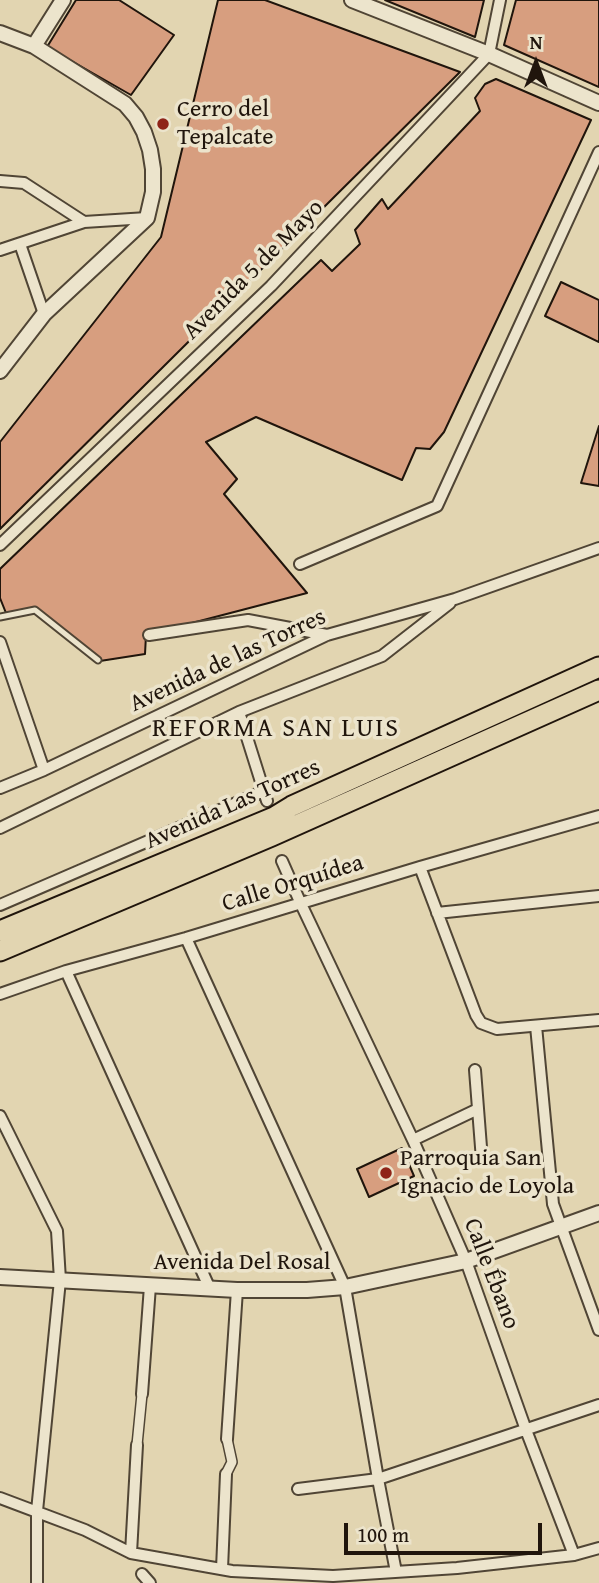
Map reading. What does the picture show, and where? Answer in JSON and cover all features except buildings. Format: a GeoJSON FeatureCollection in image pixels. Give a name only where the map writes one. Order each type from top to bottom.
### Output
{"type":"FeatureCollection","features":[{"type":"Feature","properties":{"kind":"highway","name":"Avenida Las Torres"},"geometry":{"type":"LineString","coordinates":[[0,931],[274,817],[292,806],[599,667]]}},
{"type":"Feature","properties":{"kind":"highway","name":"Avenida Las Torres"},"geometry":{"type":"LineString","coordinates":[[0,951],[272,836],[599,690]]}},
{"type":"Feature","properties":{"kind":"street"},"geometry":{"type":"LineString","coordinates":[[34,46],[63,0]]}},
{"type":"Feature","properties":{"kind":"street"},"geometry":{"type":"LineString","coordinates":[[352,0],[489,54],[599,103]]}},
{"type":"Feature","properties":{"kind":"street"},"geometry":{"type":"LineString","coordinates":[[489,54],[499,0]]}},
{"type":"Feature","properties":{"kind":"street"},"geometry":{"type":"LineString","coordinates":[[0,33],[34,46],[125,104],[144,132],[153,169],[153,192],[147,218],[44,314],[0,371]]}},
{"type":"Feature","properties":{"kind":"street","name":"Avenida 5 de Mayo"},"geometry":{"type":"LineString","coordinates":[[0,545],[271,286],[489,54]]}},
{"type":"Feature","properties":{"kind":"street"},"geometry":{"type":"LineString","coordinates":[[300,564],[437,506],[599,152]]}},
{"type":"Feature","properties":{"kind":"street"},"geometry":{"type":"LineString","coordinates":[[0,181],[24,183],[84,222]]}},
{"type":"Feature","properties":{"kind":"street"},"geometry":{"type":"LineString","coordinates":[[0,250],[84,222],[147,218]]}},
{"type":"Feature","properties":{"kind":"street"},"geometry":{"type":"LineString","coordinates":[[20,244],[44,314]]}},
{"type":"Feature","properties":{"kind":"street","name":"Avenida de las Torres"},"geometry":{"type":"LineString","coordinates":[[0,788],[44,770],[327,635],[455,599],[599,548]]}},
{"type":"Feature","properties":{"kind":"street"},"geometry":{"type":"LineString","coordinates":[[0,828],[239,712],[382,656],[455,599]]}},
{"type":"Feature","properties":{"kind":"street"},"geometry":{"type":"LineString","coordinates":[[149,635],[248,620],[327,635]]}},
{"type":"Feature","properties":{"kind":"street"},"geometry":{"type":"LineString","coordinates":[[0,642],[44,770]]}},
{"type":"Feature","properties":{"kind":"street","name":"Avenida Las Torres"},"geometry":{"type":"LineString","coordinates":[[0,905],[266,796],[239,712]]}},
{"type":"Feature","properties":{"kind":"street","name":"Calle Orquídea"},"geometry":{"type":"LineString","coordinates":[[0,994],[66,971],[599,816]]}},
{"type":"Feature","properties":{"kind":"street","name":"Calle Ébano"},"geometry":{"type":"LineString","coordinates":[[282,861],[413,1140],[466,1261],[574,1555]]}},
{"type":"Feature","properties":{"kind":"street"},"geometry":{"type":"LineString","coordinates":[[420,867],[481,1023],[497,1029],[599,1020]]}},
{"type":"Feature","properties":{"kind":"street"},"geometry":{"type":"LineString","coordinates":[[437,912],[599,896]]}},
{"type":"Feature","properties":{"kind":"street"},"geometry":{"type":"LineString","coordinates":[[186,938],[345,1287],[396,1572]]}},
{"type":"Feature","properties":{"kind":"street"},"geometry":{"type":"LineString","coordinates":[[66,971],[210,1289]]}},
{"type":"Feature","properties":{"kind":"street"},"geometry":{"type":"LineString","coordinates":[[536,1026],[553,1204],[599,1330]]}},
{"type":"Feature","properties":{"kind":"street"},"geometry":{"type":"LineString","coordinates":[[475,1070],[482,1160]]}},
{"type":"Feature","properties":{"kind":"street"},"geometry":{"type":"LineString","coordinates":[[413,1140],[478,1109]]}},
{"type":"Feature","properties":{"kind":"street"},"geometry":{"type":"LineString","coordinates":[[0,1116],[57,1231],[60,1280],[37,1511],[37,1583]]}},
{"type":"Feature","properties":{"kind":"street","name":"Avenida Del Rosal"},"geometry":{"type":"LineString","coordinates":[[0,1277],[237,1290],[345,1287],[466,1261],[599,1213]]}},
{"type":"Feature","properties":{"kind":"street"},"geometry":{"type":"LineString","coordinates":[[131,1553],[150,1286]]}},
{"type":"Feature","properties":{"kind":"street"},"geometry":{"type":"LineString","coordinates":[[222,1569],[226,1474],[232,1462],[228,1439],[237,1290]]}},
{"type":"Feature","properties":{"kind":"street"},"geometry":{"type":"LineString","coordinates":[[298,1489],[378,1479],[599,1405]]}},
{"type":"Feature","properties":{"kind":"street"},"geometry":{"type":"LineString","coordinates":[[0,1498],[85,1530],[131,1553],[222,1569],[333,1576],[457,1569],[574,1555],[599,1548]]}},
{"type":"Feature","properties":{"kind":"lane"},"geometry":{"type":"LineString","coordinates":[[0,617],[35,610],[98,660]]}},
{"type":"Feature","properties":{"kind":"place","name":"Cerro del Tepalcate"},"geometry":{"type":"Point","coordinates":[163,124]}},
{"type":"Feature","properties":{"kind":"place","name":"Parroquia San Ignacio de Loyola"},"geometry":{"type":"Point","coordinates":[386,1173]}},
{"type":"Feature","properties":{"kind":"district","name":"REFORMA SAN LUIS"},"geometry":{"type":"Point","coordinates":[276,729]}}]}
